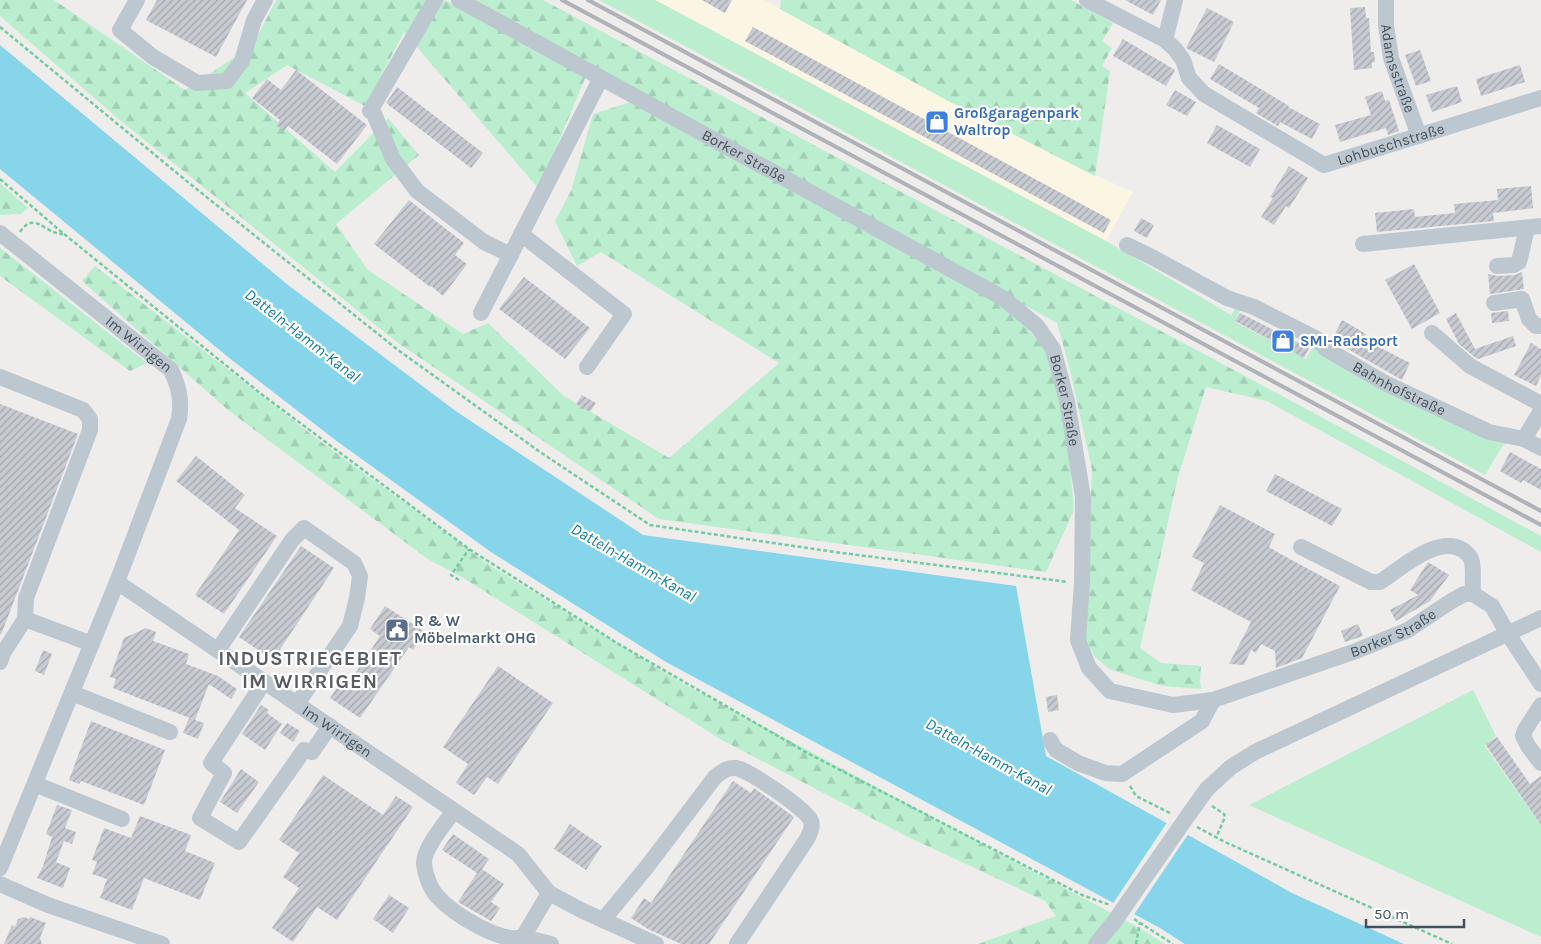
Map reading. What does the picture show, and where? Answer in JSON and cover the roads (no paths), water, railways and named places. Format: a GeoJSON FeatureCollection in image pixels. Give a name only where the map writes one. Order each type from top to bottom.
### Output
{"type":"FeatureCollection","features":[{"type":"Feature","properties":{"kind":"street"},"geometry":{"type":"LineString","coordinates":[[137,0],[120,30],[153,57],[197,83],[227,82],[242,61],[254,20],[265,0]]}},
{"type":"Feature","properties":{"kind":"street"},"geometry":{"type":"LineString","coordinates":[[435,0],[371,110],[393,159],[417,191],[484,242],[511,255]]}},
{"type":"Feature","properties":{"kind":"street","name":"Borker Straße"},"geometry":{"type":"LineString","coordinates":[[459,0],[1002,298],[1037,326],[1052,349],[1067,401],[1082,497],[1082,584],[1078,640],[1089,668],[1110,691],[1173,704],[1213,700],[1356,651],[1408,630],[1464,594],[1473,594]]}},
{"type":"Feature","properties":{"kind":"street"},"geometry":{"type":"LineString","coordinates":[[1087,0],[1165,40],[1175,0]]}},
{"type":"Feature","properties":{"kind":"street","name":"Adamsstraße"},"geometry":{"type":"LineString","coordinates":[[1386,0],[1386,25],[1391,58],[1419,136]]}},
{"type":"Feature","properties":{"kind":"street","name":"Lohbuschstraße"},"geometry":{"type":"LineString","coordinates":[[1165,40],[1183,60],[1189,78],[1204,94],[1324,165],[1541,98]]}},
{"type":"Feature","properties":{"kind":"street"},"geometry":{"type":"LineString","coordinates":[[481,313],[601,78]]}},
{"type":"Feature","properties":{"kind":"street"},"geometry":{"type":"LineString","coordinates":[[1363,244],[1534,227],[1519,262],[1514,265],[1497,266]]}},
{"type":"Feature","properties":{"kind":"street"},"geometry":{"type":"LineString","coordinates":[[521,234],[624,314],[587,367]]}},
{"type":"Feature","properties":{"kind":"street","name":"Im Wirrigen"},"geometry":{"type":"LineString","coordinates":[[0,868],[117,582],[179,419],[180,399],[171,370],[6,238]]}},
{"type":"Feature","properties":{"kind":"street","name":"Bahnhofstraße"},"geometry":{"type":"LineString","coordinates":[[1127,245],[1227,298],[1254,307],[1317,339],[1326,349],[1385,383],[1489,432],[1524,439],[1541,448]]}},
{"type":"Feature","properties":{"kind":"street"},"geometry":{"type":"LineString","coordinates":[[1494,303],[1522,299],[1529,319],[1536,326],[1541,326]]}},
{"type":"Feature","properties":{"kind":"street"},"geometry":{"type":"LineString","coordinates":[[1432,333],[1470,366],[1541,404]]}},
{"type":"Feature","properties":{"kind":"street"},"geometry":{"type":"LineString","coordinates":[[0,377],[84,410],[90,419],[90,430],[26,598],[25,619],[3,653],[0,662]]}},
{"type":"Feature","properties":{"kind":"street"},"geometry":{"type":"LineString","coordinates":[[1524,439],[1541,412]]}},
{"type":"Feature","properties":{"kind":"street"},"geometry":{"type":"LineString","coordinates":[[218,650],[292,540],[304,528],[354,563],[360,576],[350,626],[297,704]]}},
{"type":"Feature","properties":{"kind":"street"},"geometry":{"type":"LineString","coordinates":[[1302,547],[1371,582],[1380,582],[1428,550],[1439,546],[1450,546],[1460,549],[1468,555],[1472,562],[1473,594],[1492,606],[1541,684]]}},
{"type":"Feature","properties":{"kind":"street","name":"Im Wirrigen"},"geometry":{"type":"LineString","coordinates":[[117,582],[518,854],[549,892]]}},
{"type":"Feature","properties":{"kind":"street"},"geometry":{"type":"LineString","coordinates":[[1096,944],[1208,789],[1231,766],[1255,752],[1541,618]]}},
{"type":"Feature","properties":{"kind":"street"},"geometry":{"type":"LineString","coordinates":[[25,619],[92,644]]}},
{"type":"Feature","properties":{"kind":"street"},"geometry":{"type":"LineString","coordinates":[[264,682],[211,763],[224,773],[200,818],[239,842],[304,750],[312,752],[330,726]]}},
{"type":"Feature","properties":{"kind":"street"},"geometry":{"type":"LineString","coordinates":[[72,693],[170,732]]}},
{"type":"Feature","properties":{"kind":"street"},"geometry":{"type":"LineString","coordinates":[[1050,740],[1056,750],[1078,763],[1105,774],[1122,774],[1202,721],[1213,700]]}},
{"type":"Feature","properties":{"kind":"street"},"geometry":{"type":"LineString","coordinates":[[1541,705],[1523,736],[1541,764]]}},
{"type":"Feature","properties":{"kind":"street"},"geometry":{"type":"LineString","coordinates":[[603,920],[646,868],[715,777],[725,770],[734,768],[743,770],[788,800],[807,814],[812,822],[812,830],[807,839],[737,944]]}},
{"type":"Feature","properties":{"kind":"street"},"geometry":{"type":"LineString","coordinates":[[35,784],[122,819]]}},
{"type":"Feature","properties":{"kind":"street"},"geometry":{"type":"LineString","coordinates":[[454,811],[426,852],[424,863],[427,877],[435,894],[450,908],[495,935],[515,940],[523,937],[551,944]]}},
{"type":"Feature","properties":{"kind":"street"},"geometry":{"type":"LineString","coordinates":[[0,884],[48,904],[162,944]]}},
{"type":"Feature","properties":{"kind":"street"},"geometry":{"type":"LineString","coordinates":[[523,937],[549,892],[583,912],[656,944]]}},
{"type":"Feature","properties":{"kind":"water","name":"Datteln-Hamm-Kanal"},"geometry":{"type":"Polygon","coordinates":[[[0,45],[288,285],[457,412],[643,535],[1016,586],[1046,756],[1292,893],[1404,944],[1185,944],[1160,928],[666,662],[491,552],[338,442],[233,361],[0,169],[0,45]]]}},
{"type":"Feature","properties":{"kind":"railway"},"geometry":{"type":"LineString","coordinates":[[562,0],[1541,525]]}},
{"type":"Feature","properties":{"kind":"railway"},"geometry":{"type":"LineString","coordinates":[[588,0],[1541,511]]}},
{"type":"Feature","properties":{"kind":"place","name":"Großgaragenpark Waltrop"},"geometry":{"type":"Point","coordinates":[937,122]}},
{"type":"Feature","properties":{"kind":"place","name":"SMI-Radsport"},"geometry":{"type":"Point","coordinates":[1283,341]}},
{"type":"Feature","properties":{"kind":"place","name":"R & W Möbelmarkt OHG"},"geometry":{"type":"Point","coordinates":[397,630]}},
{"type":"Feature","properties":{"kind":"district","name":"INDUSTRIEGEBIET IM WIRRIGEN"},"geometry":{"type":"Point","coordinates":[310,670]}}]}
